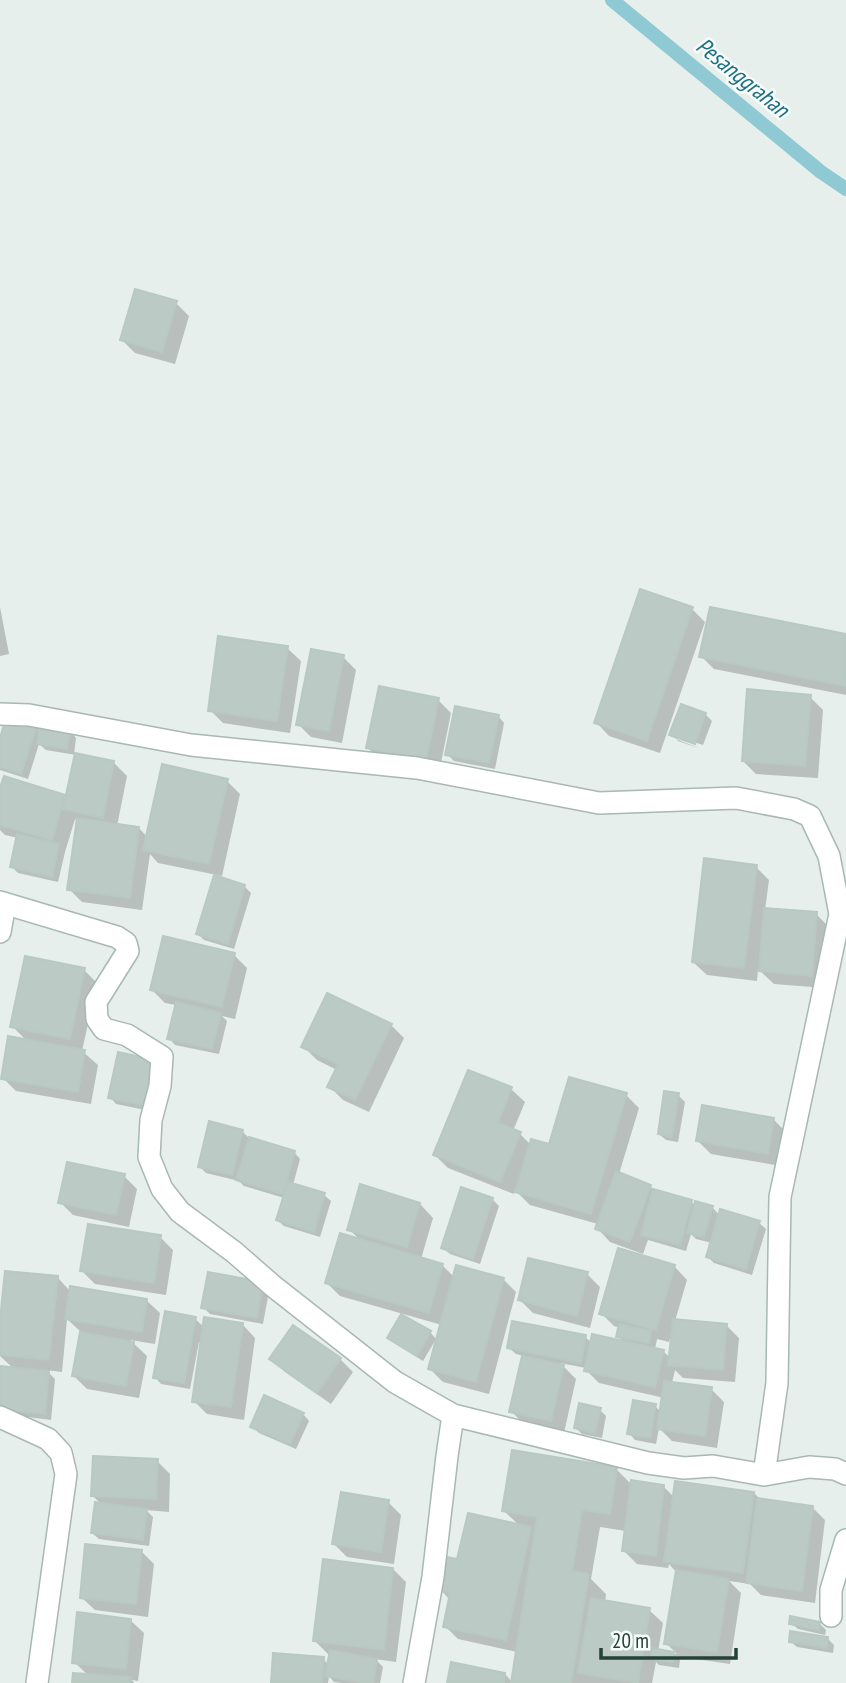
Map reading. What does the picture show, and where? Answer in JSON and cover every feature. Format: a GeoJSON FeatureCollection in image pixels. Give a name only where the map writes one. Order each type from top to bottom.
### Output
{"type":"FeatureCollection","features":[{"type":"Feature","properties":{"kind":"street"},"geometry":{"type":"LineString","coordinates":[[0,714],[29,715],[191,745],[417,768],[599,803],[736,798],[794,809],[810,816],[830,856],[843,915],[780,1197],[777,1383],[764,1475]]}},
{"type":"Feature","properties":{"kind":"street"},"geometry":{"type":"LineString","coordinates":[[0,932],[3,903],[117,937],[125,943],[128,951],[96,1002],[97,1019],[104,1030],[127,1035],[162,1058],[160,1086],[151,1120],[149,1157],[162,1189],[180,1212],[234,1252],[395,1382],[453,1415],[648,1463],[684,1468],[713,1466],[764,1475],[809,1467],[835,1469],[846,1474]]}},
{"type":"Feature","properties":{"kind":"street"},"geometry":{"type":"LineString","coordinates":[[414,1683],[433,1577],[453,1415]]}},
{"type":"Feature","properties":{"kind":"street"},"geometry":{"type":"LineString","coordinates":[[0,1417],[48,1439],[61,1453],[66,1474],[37,1683]]}},
{"type":"Feature","properties":{"kind":"street"},"geometry":{"type":"LineString","coordinates":[[831,1616],[831,1590],[846,1540]]}},
{"type":"Feature","properties":{"kind":"building"},"geometry":{"type":"Polygon","coordinates":[[[135,289],[177,301],[162,352],[120,340],[135,289]]]}},
{"type":"Feature","properties":{"kind":"building"},"geometry":{"type":"Polygon","coordinates":[[[640,589],[693,607],[647,741],[594,723],[640,589]]]}},
{"type":"Feature","properties":{"kind":"building"},"geometry":{"type":"Polygon","coordinates":[[[710,607],[846,634],[846,686],[699,657],[710,607]]]}},
{"type":"Feature","properties":{"kind":"building"},"geometry":{"type":"Polygon","coordinates":[[[218,636],[288,646],[277,721],[208,711],[218,636]]]}},
{"type":"Feature","properties":{"kind":"building"},"geometry":{"type":"Polygon","coordinates":[[[311,649],[344,655],[329,731],[296,725],[311,649]]]}},
{"type":"Feature","properties":{"kind":"building"},"geometry":{"type":"Polygon","coordinates":[[[379,686],[439,698],[426,761],[366,748],[379,686]]]}},
{"type":"Feature","properties":{"kind":"building"},"geometry":{"type":"Polygon","coordinates":[[[747,689],[811,695],[805,766],[742,761],[747,689]]]}},
{"type":"Feature","properties":{"kind":"building"},"geometry":{"type":"Polygon","coordinates":[[[681,704],[706,713],[695,744],[669,735],[681,704]]]}},
{"type":"Feature","properties":{"kind":"building"},"geometry":{"type":"Polygon","coordinates":[[[455,706],[499,715],[489,763],[445,755],[455,706]]]}},
{"type":"Feature","properties":{"kind":"building"},"geometry":{"type":"Polygon","coordinates":[[[7,715],[37,725],[21,774],[0,767],[0,738],[7,715]]]}},
{"type":"Feature","properties":{"kind":"building"},"geometry":{"type":"Polygon","coordinates":[[[40,725],[71,729],[67,749],[37,744],[40,725]]]}},
{"type":"Feature","properties":{"kind":"building"},"geometry":{"type":"Polygon","coordinates":[[[75,753],[114,761],[103,818],[63,809],[75,753]]]}},
{"type":"Feature","properties":{"kind":"building"},"geometry":{"type":"Polygon","coordinates":[[[162,764],[228,779],[209,864],[143,850],[162,764]]]}},
{"type":"Feature","properties":{"kind":"building"},"geometry":{"type":"Polygon","coordinates":[[[4,776],[65,795],[52,840],[0,825],[0,788],[4,776]]]}},
{"type":"Feature","properties":{"kind":"building"},"geometry":{"type":"Polygon","coordinates":[[[77,818],[139,827],[130,898],[67,890],[77,818]]]}},
{"type":"Feature","properties":{"kind":"building"},"geometry":{"type":"Polygon","coordinates":[[[17,834],[59,844],[52,877],[10,867],[17,834]]]}},
{"type":"Feature","properties":{"kind":"building"},"geometry":{"type":"Polygon","coordinates":[[[704,858],[757,865],[744,968],[692,962],[704,858]]]}},
{"type":"Feature","properties":{"kind":"building"},"geometry":{"type":"Polygon","coordinates":[[[214,875],[245,885],[228,944],[196,934],[214,875]]]}},
{"type":"Feature","properties":{"kind":"building"},"geometry":{"type":"Polygon","coordinates":[[[764,908],[817,912],[812,976],[759,971],[764,908]]]}},
{"type":"Feature","properties":{"kind":"building"},"geometry":{"type":"Polygon","coordinates":[[[163,936],[235,953],[222,1007],[150,990],[163,936]]]}},
{"type":"Feature","properties":{"kind":"building"},"geometry":{"type":"Polygon","coordinates":[[[25,956],[85,968],[70,1039],[10,1027],[25,956]]]}},
{"type":"Feature","properties":{"kind":"building"},"geometry":{"type":"Polygon","coordinates":[[[327,993],[392,1024],[355,1100],[327,1087],[338,1064],[301,1047],[327,993]]]}},
{"type":"Feature","properties":{"kind":"building"},"geometry":{"type":"Polygon","coordinates":[[[176,1002],[221,1013],[212,1049],[167,1039],[176,1002]]]}},
{"type":"Feature","properties":{"kind":"building"},"geometry":{"type":"Polygon","coordinates":[[[8,1036],[85,1050],[78,1092],[1,1079],[8,1036]]]}},
{"type":"Feature","properties":{"kind":"building"},"geometry":{"type":"Polygon","coordinates":[[[118,1052],[159,1061],[148,1106],[108,1098],[118,1052]]]}},
{"type":"Feature","properties":{"kind":"building"},"geometry":{"type":"Polygon","coordinates":[[[468,1070],[512,1087],[498,1123],[521,1132],[500,1182],[433,1155],[468,1070]]]}},
{"type":"Feature","properties":{"kind":"building"},"geometry":{"type":"Polygon","coordinates":[[[569,1077],[627,1093],[591,1214],[515,1192],[531,1139],[549,1144],[569,1077]]]}},
{"type":"Feature","properties":{"kind":"building"},"geometry":{"type":"Polygon","coordinates":[[[664,1091],[679,1093],[672,1137],[658,1134],[664,1091]]]}},
{"type":"Feature","properties":{"kind":"building"},"geometry":{"type":"Polygon","coordinates":[[[702,1105],[774,1118],[768,1154],[696,1141],[702,1105]]]}},
{"type":"Feature","properties":{"kind":"building"},"geometry":{"type":"Polygon","coordinates":[[[209,1121],[243,1130],[232,1175],[198,1167],[209,1121]]]}},
{"type":"Feature","properties":{"kind":"building"},"geometry":{"type":"Polygon","coordinates":[[[249,1137],[295,1151],[283,1194],[236,1180],[249,1137]]]}},
{"type":"Feature","properties":{"kind":"building"},"geometry":{"type":"Polygon","coordinates":[[[67,1162],[125,1174],[116,1215],[58,1203],[67,1162]]]}},
{"type":"Feature","properties":{"kind":"building"},"geometry":{"type":"Polygon","coordinates":[[[616,1171],[651,1185],[630,1242],[595,1229],[616,1171]]]}},
{"type":"Feature","properties":{"kind":"building"},"geometry":{"type":"Polygon","coordinates":[[[288,1182],[325,1193],[314,1232],[276,1220],[288,1182]]]}},
{"type":"Feature","properties":{"kind":"building"},"geometry":{"type":"Polygon","coordinates":[[[360,1184],[420,1203],[407,1247],[347,1230],[360,1184]]]}},
{"type":"Feature","properties":{"kind":"building"},"geometry":{"type":"Polygon","coordinates":[[[461,1187],[493,1198],[473,1259],[441,1248],[461,1187]]]}},
{"type":"Feature","properties":{"kind":"building"},"geometry":{"type":"Polygon","coordinates":[[[653,1189],[692,1200],[680,1245],[641,1235],[653,1189]]]}},
{"type":"Feature","properties":{"kind":"building"},"geometry":{"type":"Polygon","coordinates":[[[695,1201],[713,1206],[704,1237],[687,1233],[695,1201]]]}},
{"type":"Feature","properties":{"kind":"building"},"geometry":{"type":"Polygon","coordinates":[[[720,1209],[760,1221],[746,1269],[706,1257],[720,1209]]]}},
{"type":"Feature","properties":{"kind":"building"},"geometry":{"type":"Polygon","coordinates":[[[88,1224],[161,1235],[154,1283],[80,1271],[88,1224]]]}},
{"type":"Feature","properties":{"kind":"building"},"geometry":{"type":"Polygon","coordinates":[[[340,1233],[443,1264],[429,1313],[325,1283],[340,1233]]]}},
{"type":"Feature","properties":{"kind":"building"},"geometry":{"type":"Polygon","coordinates":[[[618,1248],[675,1265],[656,1330],[599,1314],[618,1248]]]}},
{"type":"Feature","properties":{"kind":"building"},"geometry":{"type":"Polygon","coordinates":[[[528,1258],[588,1272],[577,1316],[518,1300],[528,1258]]]}},
{"type":"Feature","properties":{"kind":"building"},"geometry":{"type":"Polygon","coordinates":[[[456,1265],[504,1278],[476,1382],[428,1369],[456,1265]]]}},
{"type":"Feature","properties":{"kind":"building"},"geometry":{"type":"Polygon","coordinates":[[[5,1271],[58,1276],[49,1360],[0,1355],[5,1271]]]}},
{"type":"Feature","properties":{"kind":"building"},"geometry":{"type":"Polygon","coordinates":[[[208,1272],[263,1282],[257,1318],[201,1308],[208,1272]]]}},
{"type":"Feature","properties":{"kind":"building"},"geometry":{"type":"Polygon","coordinates":[[[70,1286],[147,1299],[142,1332],[65,1319],[70,1286]]]}},
{"type":"Feature","properties":{"kind":"building"},"geometry":{"type":"Polygon","coordinates":[[[165,1311],[196,1317],[184,1383],[153,1378],[165,1311]]]}},
{"type":"Feature","properties":{"kind":"building"},"geometry":{"type":"Polygon","coordinates":[[[401,1314],[431,1331],[417,1356],[387,1338],[401,1314]]]}},
{"type":"Feature","properties":{"kind":"building"},"geometry":{"type":"Polygon","coordinates":[[[204,1317],[243,1323],[231,1407],[192,1402],[204,1317]]]}},
{"type":"Feature","properties":{"kind":"building"},"geometry":{"type":"Polygon","coordinates":[[[673,1319],[727,1324],[723,1370],[668,1365],[673,1319]]]}},
{"type":"Feature","properties":{"kind":"building"},"geometry":{"type":"Polygon","coordinates":[[[512,1321],[586,1335],[581,1363],[507,1348],[512,1321]]]}},
{"type":"Feature","properties":{"kind":"building"},"geometry":{"type":"Polygon","coordinates":[[[619,1324],[651,1331],[649,1343],[616,1337],[619,1324]]]}},
{"type":"Feature","properties":{"kind":"building"},"geometry":{"type":"Polygon","coordinates":[[[293,1325],[341,1358],[317,1393],[269,1359],[293,1325]]]}},
{"type":"Feature","properties":{"kind":"building"},"geometry":{"type":"Polygon","coordinates":[[[80,1332],[134,1342],[126,1386],[72,1376],[80,1332]]]}},
{"type":"Feature","properties":{"kind":"building"},"geometry":{"type":"Polygon","coordinates":[[[592,1334],[664,1350],[655,1387],[584,1371],[592,1334]]]}},
{"type":"Feature","properties":{"kind":"building"},"geometry":{"type":"Polygon","coordinates":[[[522,1356],[564,1365],[551,1421],[509,1412],[522,1356]]]}},
{"type":"Feature","properties":{"kind":"building"},"geometry":{"type":"Polygon","coordinates":[[[0,1366],[49,1371],[45,1414],[0,1409],[0,1366]]]}},
{"type":"Feature","properties":{"kind":"building"},"geometry":{"type":"Polygon","coordinates":[[[664,1381],[712,1387],[705,1436],[657,1429],[664,1381]]]}},
{"type":"Feature","properties":{"kind":"building"},"geometry":{"type":"Polygon","coordinates":[[[264,1395],[304,1413],[290,1444],[250,1427],[264,1395]]]}},
{"type":"Feature","properties":{"kind":"building"},"geometry":{"type":"Polygon","coordinates":[[[633,1400],[656,1404],[650,1438],[627,1434],[633,1400]]]}},
{"type":"Feature","properties":{"kind":"building"},"geometry":{"type":"Polygon","coordinates":[[[579,1403],[601,1408],[595,1433],[574,1428],[579,1403]]]}},
{"type":"Feature","properties":{"kind":"building"},"geometry":{"type":"Polygon","coordinates":[[[512,1450],[617,1467],[610,1514],[582,1510],[572,1571],[589,1574],[571,1683],[511,1683],[537,1517],[502,1511],[512,1450]]]}},
{"type":"Feature","properties":{"kind":"building"},"geometry":{"type":"Polygon","coordinates":[[[93,1456],[158,1459],[156,1499],[91,1496],[93,1456]]]}},
{"type":"Feature","properties":{"kind":"building"},"geometry":{"type":"Polygon","coordinates":[[[631,1480],[664,1485],[656,1556],[622,1551],[631,1480]]]}},
{"type":"Feature","properties":{"kind":"building"},"geometry":{"type":"Polygon","coordinates":[[[675,1481],[754,1492],[743,1573],[664,1562],[675,1481]]]}},
{"type":"Feature","properties":{"kind":"building"},"geometry":{"type":"Polygon","coordinates":[[[341,1492],[389,1500],[381,1552],[332,1544],[341,1492]]]}},
{"type":"Feature","properties":{"kind":"building"},"geometry":{"type":"Polygon","coordinates":[[[757,1498],[813,1506],[802,1591],[746,1583],[757,1498]]]}},
{"type":"Feature","properties":{"kind":"building"},"geometry":{"type":"Polygon","coordinates":[[[95,1502],[147,1509],[143,1540],[91,1533],[95,1502]]]}},
{"type":"Feature","properties":{"kind":"building"},"geometry":{"type":"Polygon","coordinates":[[[468,1513],[531,1527],[506,1640],[443,1627],[450,1593],[439,1591],[446,1557],[457,1559],[468,1513]]]}},
{"type":"Feature","properties":{"kind":"building"},"geometry":{"type":"Polygon","coordinates":[[[85,1544],[142,1550],[136,1604],[80,1598],[85,1544]]]}},
{"type":"Feature","properties":{"kind":"building"},"geometry":{"type":"Polygon","coordinates":[[[323,1559],[393,1568],[384,1650],[313,1641],[323,1559]]]}},
{"type":"Feature","properties":{"kind":"building"},"geometry":{"type":"Polygon","coordinates":[[[676,1570],[729,1579],[717,1652],[664,1644],[676,1570]]]}},
{"type":"Feature","properties":{"kind":"building"},"geometry":{"type":"Polygon","coordinates":[[[591,1598],[650,1608],[638,1683],[578,1673],[591,1598]]]}},
{"type":"Feature","properties":{"kind":"building"},"geometry":{"type":"Polygon","coordinates":[[[77,1612],[131,1619],[126,1669],[72,1663],[77,1612]]]}},
{"type":"Feature","properties":{"kind":"building"},"geometry":{"type":"Polygon","coordinates":[[[790,1616],[820,1622],[819,1630],[789,1624],[790,1616]]]}},
{"type":"Feature","properties":{"kind":"building"},"geometry":{"type":"Polygon","coordinates":[[[790,1631],[828,1637],[827,1648],[789,1642],[790,1631]]]}},
{"type":"Feature","properties":{"kind":"building"},"geometry":{"type":"Polygon","coordinates":[[[652,1648],[674,1652],[673,1662],[651,1659],[652,1648]]]}},
{"type":"Feature","properties":{"kind":"building"},"geometry":{"type":"Polygon","coordinates":[[[330,1650],[377,1659],[373,1683],[325,1676],[330,1650]]]}},
{"type":"Feature","properties":{"kind":"building"},"geometry":{"type":"Polygon","coordinates":[[[273,1653],[324,1657],[322,1683],[271,1683],[273,1653]]]}},
{"type":"Feature","properties":{"kind":"building"},"geometry":{"type":"Polygon","coordinates":[[[451,1662],[505,1673],[504,1683],[447,1683],[451,1662]]]}},
{"type":"Feature","properties":{"kind":"building"},"geometry":{"type":"Polygon","coordinates":[[[73,1673],[131,1677],[130,1683],[72,1683],[73,1673]]]}},
{"type":"Feature","properties":{"kind":"waterway","name":"Pesanggrahan"},"geometry":{"type":"LineString","coordinates":[[612,0],[821,172],[846,189]]}}]}
